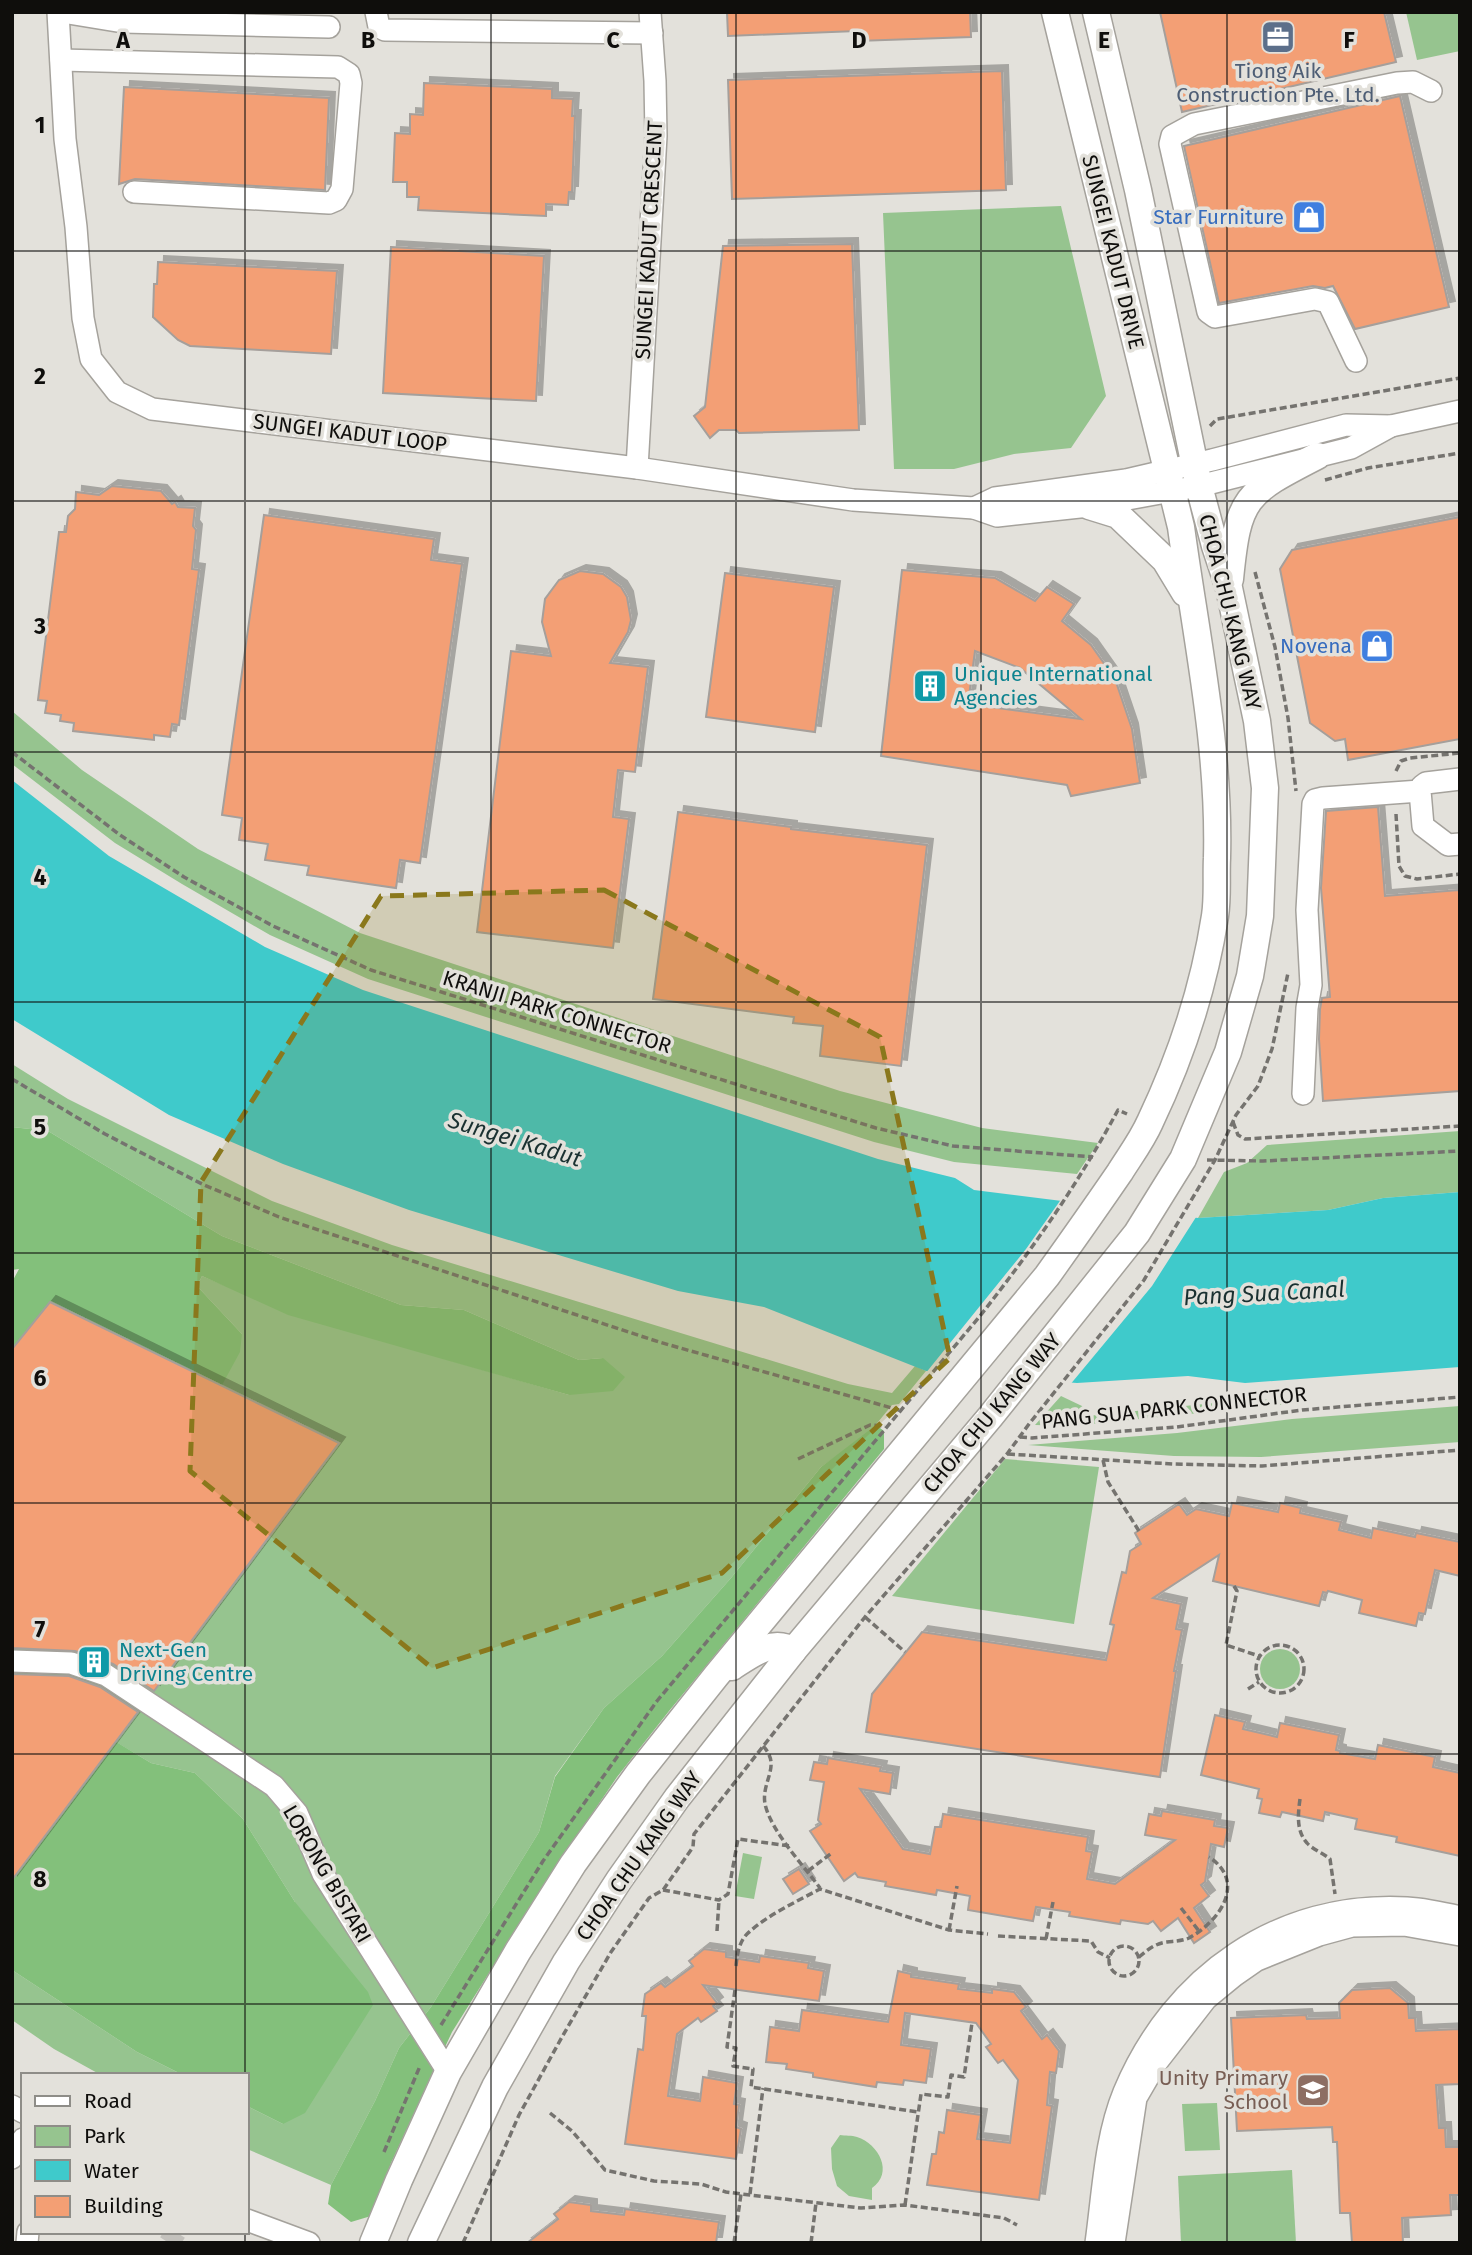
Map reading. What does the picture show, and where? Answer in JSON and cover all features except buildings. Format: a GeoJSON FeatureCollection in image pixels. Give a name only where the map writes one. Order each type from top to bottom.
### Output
{"type":"FeatureCollection","features":[{"type":"Feature","properties":{"kind":"main road","name":"SUNGEI KADUT DRIVE"},"geometry":{"type":"LineString","coordinates":[[1055,12],[1169,482]]}},
{"type":"Feature","properties":{"kind":"main road","name":"SUNGEI KADUT DRIVE"},"geometry":{"type":"LineString","coordinates":[[1096,12],[1138,190],[1197,475]]}},
{"type":"Feature","properties":{"kind":"main road"},"geometry":{"type":"LineString","coordinates":[[1109,239],[1129,227],[1136,218],[1138,190]]}},
{"type":"Feature","properties":{"kind":"main road"},"geometry":{"type":"LineString","coordinates":[[1229,588],[1235,531],[1243,508],[1252,495],[1270,480],[1317,456]]}},
{"type":"Feature","properties":{"kind":"main road","name":"CHOA CHU KANG WAY"},"geometry":{"type":"LineString","coordinates":[[421,2243],[495,2087],[566,1962],[619,1880],[677,1798],[793,1651],[990,1418],[1103,1277],[1137,1233],[1183,1159],[1228,1052],[1250,976],[1260,916],[1265,788],[1257,721],[1229,588],[1197,475]]}},
{"type":"Feature","properties":{"kind":"main road","name":"CHOA CHU KANG WAY"},"geometry":{"type":"LineString","coordinates":[[373,2243],[398,2180],[448,2072],[518,1951],[573,1864],[638,1774],[716,1676],[1047,1276],[1089,1219],[1149,1124],[1180,1054],[1199,991],[1215,914],[1215,762],[1206,682],[1191,603],[1181,527],[1169,482]]}},
{"type":"Feature","properties":{"kind":"main road"},"geometry":{"type":"LineString","coordinates":[[1089,506],[1118,515],[1130,526],[1165,560],[1191,603]]}},
{"type":"Feature","properties":{"kind":"main road"},"geometry":{"type":"LineString","coordinates":[[716,1676],[761,1649],[776,1646],[788,1647],[793,1651]]}},
{"type":"Feature","properties":{"kind":"street"},"geometry":{"type":"LineString","coordinates":[[60,12],[329,27]]}},
{"type":"Feature","properties":{"kind":"street","name":"SUNGEI KADUT LOOP"},"geometry":{"type":"LineString","coordinates":[[60,12],[65,139],[83,318],[91,359],[117,392],[152,409],[637,468],[853,499],[974,508],[997,516],[1089,506],[1169,482]]}},
{"type":"Feature","properties":{"kind":"street"},"geometry":{"type":"LineString","coordinates":[[376,12],[379,27],[385,30],[651,23]]}},
{"type":"Feature","properties":{"kind":"street","name":"SUNGEI KADUT CRESCENT"},"geometry":{"type":"LineString","coordinates":[[637,468],[656,136],[651,23]]}},
{"type":"Feature","properties":{"kind":"street"},"geometry":{"type":"LineString","coordinates":[[61,60],[338,67],[349,74],[351,83],[342,189],[336,200],[329,203],[134,192]]}},
{"type":"Feature","properties":{"kind":"street"},"geometry":{"type":"LineString","coordinates":[[1356,361],[1328,302],[1315,299],[1215,317],[1208,312],[1170,144],[1172,136],[1194,124],[1396,83],[1413,82],[1431,91]]}},
{"type":"Feature","properties":{"kind":"street"},"geometry":{"type":"LineString","coordinates":[[1169,482],[1346,425],[1391,426],[1460,411]]}},
{"type":"Feature","properties":{"kind":"street"},"geometry":{"type":"LineString","coordinates":[[1197,475],[1351,448],[1391,426]]}},
{"type":"Feature","properties":{"kind":"street","name":"SUNGEI KADUT LOOP"},"geometry":{"type":"LineString","coordinates":[[974,508],[995,498],[1169,482]]}},
{"type":"Feature","properties":{"kind":"street"},"geometry":{"type":"LineString","coordinates":[[1460,779],[1426,783],[1420,790],[1423,826],[1448,845],[1460,844]]}},
{"type":"Feature","properties":{"kind":"street"},"geometry":{"type":"LineString","coordinates":[[1303,1094],[1307,1008],[1311,985],[1307,910],[1313,804],[1315,800],[1323,798],[1420,790]]}},
{"type":"Feature","properties":{"kind":"street","name":"LORONG BISTARI"},"geometry":{"type":"LineString","coordinates":[[12,1661],[71,1663],[106,1675],[274,1786],[297,1814],[323,1874],[448,2072]]}},
{"type":"Feature","properties":{"kind":"street"},"geometry":{"type":"LineString","coordinates":[[1096,2243],[1108,2155],[1124,2092],[1168,2016],[1203,1978],[1248,1944],[1313,1918],[1387,1908],[1410,1908],[1460,1917]]}},
{"type":"Feature","properties":{"kind":"street"},"geometry":{"type":"LineString","coordinates":[[1114,2243],[1136,2098],[1157,2062],[1206,1999],[1257,1960],[1283,1948],[1352,1926],[1404,1925],[1460,1935]]}},
{"type":"Feature","properties":{"kind":"street"},"geometry":{"type":"LineString","coordinates":[[248,2220],[309,2243]]}},
{"type":"Feature","properties":{"kind":"path"},"geometry":{"type":"LineString","coordinates":[[1203,432],[1217,419],[1460,378]]}},
{"type":"Feature","properties":{"kind":"path"},"geometry":{"type":"LineString","coordinates":[[1317,482],[1368,468],[1460,453]]}},
{"type":"Feature","properties":{"kind":"path","name":"KRANJI PARK CONNECTOR"},"geometry":{"type":"LineString","coordinates":[[12,752],[120,835],[184,877],[272,926],[371,970],[876,1128],[953,1146],[1093,1157]]}},
{"type":"Feature","properties":{"kind":"path"},"geometry":{"type":"LineString","coordinates":[[1394,793],[1399,866],[1405,877],[1417,879],[1460,874]]}},
{"type":"Feature","properties":{"kind":"path"},"geometry":{"type":"LineString","coordinates":[[12,1079],[104,1134],[202,1184],[279,1217],[659,1342],[899,1410],[919,1428]]}},
{"type":"Feature","properties":{"kind":"path"},"geometry":{"type":"LineString","coordinates":[[906,1402],[1030,1252],[1087,1167],[1118,1110]]}},
{"type":"Feature","properties":{"kind":"path"},"geometry":{"type":"LineString","coordinates":[[1236,1115],[1215,1160],[1263,1161],[1460,1151]]}},
{"type":"Feature","properties":{"kind":"path"},"geometry":{"type":"LineString","coordinates":[[1233,1122],[1238,1135],[1245,1139],[1460,1126]]}},
{"type":"Feature","properties":{"kind":"path","name":"PANG SUA PARK CONNECTOR"},"geometry":{"type":"LineString","coordinates":[[1215,1160],[1144,1280],[1020,1437],[1177,1427],[1302,1410],[1460,1397]]}},
{"type":"Feature","properties":{"kind":"path"},"geometry":{"type":"LineString","coordinates":[[798,1459],[870,1425],[885,1426]]}},
{"type":"Feature","properties":{"kind":"path"},"geometry":{"type":"LineString","coordinates":[[463,2243],[519,2115],[611,1952],[649,1898],[663,1890],[693,1847],[694,1834],[865,1617],[1020,1437]]}},
{"type":"Feature","properties":{"kind":"path"},"geometry":{"type":"LineString","coordinates":[[1007,1454],[1262,1466],[1460,1450]]}},
{"type":"Feature","properties":{"kind":"path"},"geometry":{"type":"LineString","coordinates":[[1103,1460],[1108,1482],[1139,1531]]}},
{"type":"Feature","properties":{"kind":"path"},"geometry":{"type":"LineString","coordinates":[[1234,1586],[1237,1591],[1226,1644],[1259,1656]]}},
{"type":"Feature","properties":{"kind":"path"},"geometry":{"type":"LineString","coordinates":[[865,1617],[905,1652]]}},
{"type":"Feature","properties":{"kind":"path"},"geometry":{"type":"LineString","coordinates":[[1283,1644],[1296,1650],[1303,1661],[1305,1672],[1300,1683],[1291,1691],[1280,1694],[1268,1690],[1259,1682],[1255,1669],[1259,1656],[1269,1647],[1283,1644]]}},
{"type":"Feature","properties":{"kind":"path"},"geometry":{"type":"LineString","coordinates":[[1248,1689],[1259,1682]]}},
{"type":"Feature","properties":{"kind":"path"},"geometry":{"type":"LineString","coordinates":[[763,1746],[771,1754],[772,1762],[765,1789],[765,1803],[771,1820],[820,1889],[949,1930],[988,1934]]}},
{"type":"Feature","properties":{"kind":"path"},"geometry":{"type":"LineString","coordinates":[[1300,1799],[1298,1819],[1301,1833],[1308,1844],[1330,1858],[1335,1896]]}},
{"type":"Feature","properties":{"kind":"path"},"geometry":{"type":"LineString","coordinates":[[663,1890],[719,1900],[728,1894],[738,1839],[790,1846]]}},
{"type":"Feature","properties":{"kind":"path"},"geometry":{"type":"LineString","coordinates":[[807,1871],[832,1852]]}},
{"type":"Feature","properties":{"kind":"path"},"geometry":{"type":"LineString","coordinates":[[1139,1957],[1149,1948],[1164,1942],[1188,1939],[1199,1931],[1225,1902],[1230,1890],[1228,1878],[1220,1864],[1209,1857]]}},
{"type":"Feature","properties":{"kind":"path"},"geometry":{"type":"LineString","coordinates":[[949,1930],[957,1886]]}},
{"type":"Feature","properties":{"kind":"path"},"geometry":{"type":"LineString","coordinates":[[736,1966],[746,1935],[820,1889]]}},
{"type":"Feature","properties":{"kind":"path"},"geometry":{"type":"LineString","coordinates":[[717,1931],[719,1900]]}},
{"type":"Feature","properties":{"kind":"path"},"geometry":{"type":"LineString","coordinates":[[1046,1939],[1053,1902]]}},
{"type":"Feature","properties":{"kind":"path"},"geometry":{"type":"LineString","coordinates":[[1181,1908],[1199,1931]]}},
{"type":"Feature","properties":{"kind":"path"},"geometry":{"type":"LineString","coordinates":[[998,1936],[1091,1941],[1098,1952],[1110,1958]]}},
{"type":"Feature","properties":{"kind":"path"},"geometry":{"type":"LineString","coordinates":[[1128,1947],[1135,1950],[1139,1965],[1129,1976],[1121,1976],[1110,1966],[1110,1958],[1113,1951],[1128,1947]]}},
{"type":"Feature","properties":{"kind":"path"},"geometry":{"type":"LineString","coordinates":[[735,1990],[727,2047],[736,2048],[733,2066],[753,2069],[751,2087],[918,2112]]}},
{"type":"Feature","properties":{"kind":"path"},"geometry":{"type":"LineString","coordinates":[[905,2205],[921,2094],[948,2097],[951,2076],[964,2077],[972,2023]]}},
{"type":"Feature","properties":{"kind":"path"},"geometry":{"type":"LineString","coordinates":[[750,2195],[763,2088]]}},
{"type":"Feature","properties":{"kind":"path"},"geometry":{"type":"LineString","coordinates":[[550,2113],[572,2131],[605,2170],[653,2181],[701,2184],[740,2194],[860,2208],[905,2205],[1004,2218],[1017,2225]]}},
{"type":"Feature","properties":{"kind":"path"},"geometry":{"type":"LineString","coordinates":[[734,2243],[740,2194]]}},
{"type":"Feature","properties":{"kind":"path"},"geometry":{"type":"LineString","coordinates":[[811,2243],[816,2203]]}},
{"type":"Feature","properties":{"kind":"highlighted area"},"geometry":{"type":"Polygon","coordinates":[[[604,890],[880,1037],[950,1358],[722,1573],[432,1668],[190,1471],[201,1182],[381,896],[604,890]]]}},
{"type":"Feature","properties":{"kind":"green space"},"geometry":{"type":"Polygon","coordinates":[[[1406,12],[1460,12],[1460,51],[1417,60],[1406,12]]]}},
{"type":"Feature","properties":{"kind":"green space"},"geometry":{"type":"Polygon","coordinates":[[[1061,206],[1106,396],[1071,448],[1014,454],[954,469],[894,469],[883,213],[1061,206]]]}},
{"type":"Feature","properties":{"kind":"green space"},"geometry":{"type":"Polygon","coordinates":[[[12,711],[82,770],[198,849],[360,933],[840,1091],[982,1128],[1098,1143],[1077,1174],[954,1162],[874,1142],[368,979],[270,935],[115,843],[12,764],[12,711]]]}},
{"type":"Feature","properties":{"kind":"green space"},"geometry":{"type":"Polygon","coordinates":[[[12,1064],[68,1099],[272,1201],[392,1245],[848,1384],[892,1393],[915,1366],[926,1371],[899,1404],[892,1405],[869,1433],[821,1467],[731,1578],[662,1656],[604,1708],[555,1776],[539,1832],[431,2007],[399,2048],[331,2185],[248,2149],[248,2106],[283,2124],[295,1902],[243,1819],[195,1773],[151,1763],[66,1712],[109,1661],[188,1428],[242,1334],[197,1286],[202,1276],[235,1290],[452,1361],[569,1395],[603,1358],[579,1360],[464,1310],[401,1305],[222,1236],[48,1131],[12,1127],[12,1064]]]}},
{"type":"Feature","properties":{"kind":"green space"},"geometry":{"type":"Polygon","coordinates":[[[12,1127],[48,1131],[222,1236],[401,1305],[464,1310],[579,1360],[603,1358],[625,1377],[613,1391],[569,1395],[288,1315],[202,1276],[197,1286],[242,1334],[240,1352],[209,1409],[109,1661],[67,1712],[151,1763],[195,1773],[243,1819],[295,1902],[368,1992],[373,2005],[305,2113],[283,2124],[248,2106],[248,2073],[179,2073],[137,2052],[12,1970],[12,1282],[19,1269],[12,1270],[12,1127]]]}},
{"type":"Feature","properties":{"kind":"green space"},"geometry":{"type":"Polygon","coordinates":[[[1460,1131],[1460,1192],[1383,1198],[1328,1210],[1198,1218],[1224,1172],[1247,1163],[1267,1145],[1460,1131]]]}},
{"type":"Feature","properties":{"kind":"green space"},"geometry":{"type":"Polygon","coordinates":[[[1061,1396],[1082,1406],[1087,1416],[1290,1398],[1290,1404],[1070,1426],[1035,1425],[1061,1396]]]}},
{"type":"Feature","properties":{"kind":"green space"},"geometry":{"type":"Polygon","coordinates":[[[1460,1406],[1460,1442],[1261,1457],[1174,1456],[1028,1445],[1177,1433],[1292,1419],[1460,1406]]]}},
{"type":"Feature","properties":{"kind":"green space"},"geometry":{"type":"Polygon","coordinates":[[[876,1425],[884,1431],[884,1449],[617,1777],[553,1871],[452,2032],[391,2163],[371,2216],[351,2222],[328,2204],[331,2185],[399,2048],[431,2007],[539,1832],[555,1777],[604,1708],[662,1656],[731,1578],[821,1467],[876,1425]]]}},
{"type":"Feature","properties":{"kind":"green space"},"geometry":{"type":"Polygon","coordinates":[[[1005,1459],[1099,1467],[1074,1624],[892,1596],[1005,1459]]]}},
{"type":"Feature","properties":{"kind":"green space"},"geometry":{"type":"Polygon","coordinates":[[[1280,1649],[1294,1655],[1300,1669],[1294,1683],[1280,1689],[1266,1683],[1260,1669],[1266,1655],[1280,1649]]]}},
{"type":"Feature","properties":{"kind":"green space"},"geometry":{"type":"Polygon","coordinates":[[[743,1853],[762,1857],[754,1899],[735,1896],[743,1853]]]}},
{"type":"Feature","properties":{"kind":"green space"},"geometry":{"type":"Polygon","coordinates":[[[12,1970],[137,2052],[179,2073],[97,2073],[54,2049],[12,2020],[12,1970]]]}},
{"type":"Feature","properties":{"kind":"green space"},"geometry":{"type":"Polygon","coordinates":[[[1217,2103],[1220,2150],[1185,2151],[1182,2104],[1217,2103]]]}},
{"type":"Feature","properties":{"kind":"green space"},"geometry":{"type":"Polygon","coordinates":[[[840,2135],[855,2136],[865,2141],[872,2146],[881,2160],[882,2175],[872,2188],[872,2200],[849,2196],[837,2186],[832,2169],[831,2148],[840,2135]]]}},
{"type":"Feature","properties":{"kind":"green space"},"geometry":{"type":"Polygon","coordinates":[[[1292,2170],[1296,2243],[1181,2243],[1178,2176],[1292,2170]]]}},
{"type":"Feature","properties":{"kind":"water"},"geometry":{"type":"Polygon","coordinates":[[[12,780],[109,856],[265,947],[363,990],[878,1159],[955,1178],[974,1190],[1198,1218],[1328,1210],[1383,1198],[1460,1192],[1460,1367],[1245,1383],[1188,1376],[1077,1383],[926,1371],[764,1307],[678,1291],[409,1210],[283,1164],[169,1115],[12,1019],[12,780]]]}},
{"type":"Feature","properties":{"kind":"pier"},"geometry":{"type":"Polygon","coordinates":[[[1062,1198],[1198,1214],[1152,1286],[1069,1386],[925,1374],[1026,1249],[1062,1198]]]}},
{"type":"Feature","properties":{"kind":"tunnel"},"geometry":{"type":"LineString","coordinates":[[169,2243],[175,2234]]}},
{"type":"Feature","properties":{"kind":"place","name":"Tiong Aik Construction Pte. Ltd."},"geometry":{"type":"Point","coordinates":[1278,37]}},
{"type":"Feature","properties":{"kind":"place","name":"Star Furniture"},"geometry":{"type":"Point","coordinates":[1309,217]}},
{"type":"Feature","properties":{"kind":"place","name":"Novena"},"geometry":{"type":"Point","coordinates":[1377,646]}},
{"type":"Feature","properties":{"kind":"place","name":"Unique International Agencies"},"geometry":{"type":"Point","coordinates":[930,686]}},
{"type":"Feature","properties":{"kind":"place","name":"Next-Gen Driving Centre"},"geometry":{"type":"Point","coordinates":[94,1662]}},
{"type":"Feature","properties":{"kind":"place","name":"Unity Primary School"},"geometry":{"type":"Point","coordinates":[1313,2090]}},
{"type":"Feature","properties":{"kind":"water label","name":"Sungei Kadut"},"geometry":{"type":"Point","coordinates":[515,1139]}},
{"type":"Feature","properties":{"kind":"water label","name":"Pang Sua Canal"},"geometry":{"type":"Point","coordinates":[1264,1293]}}]}
